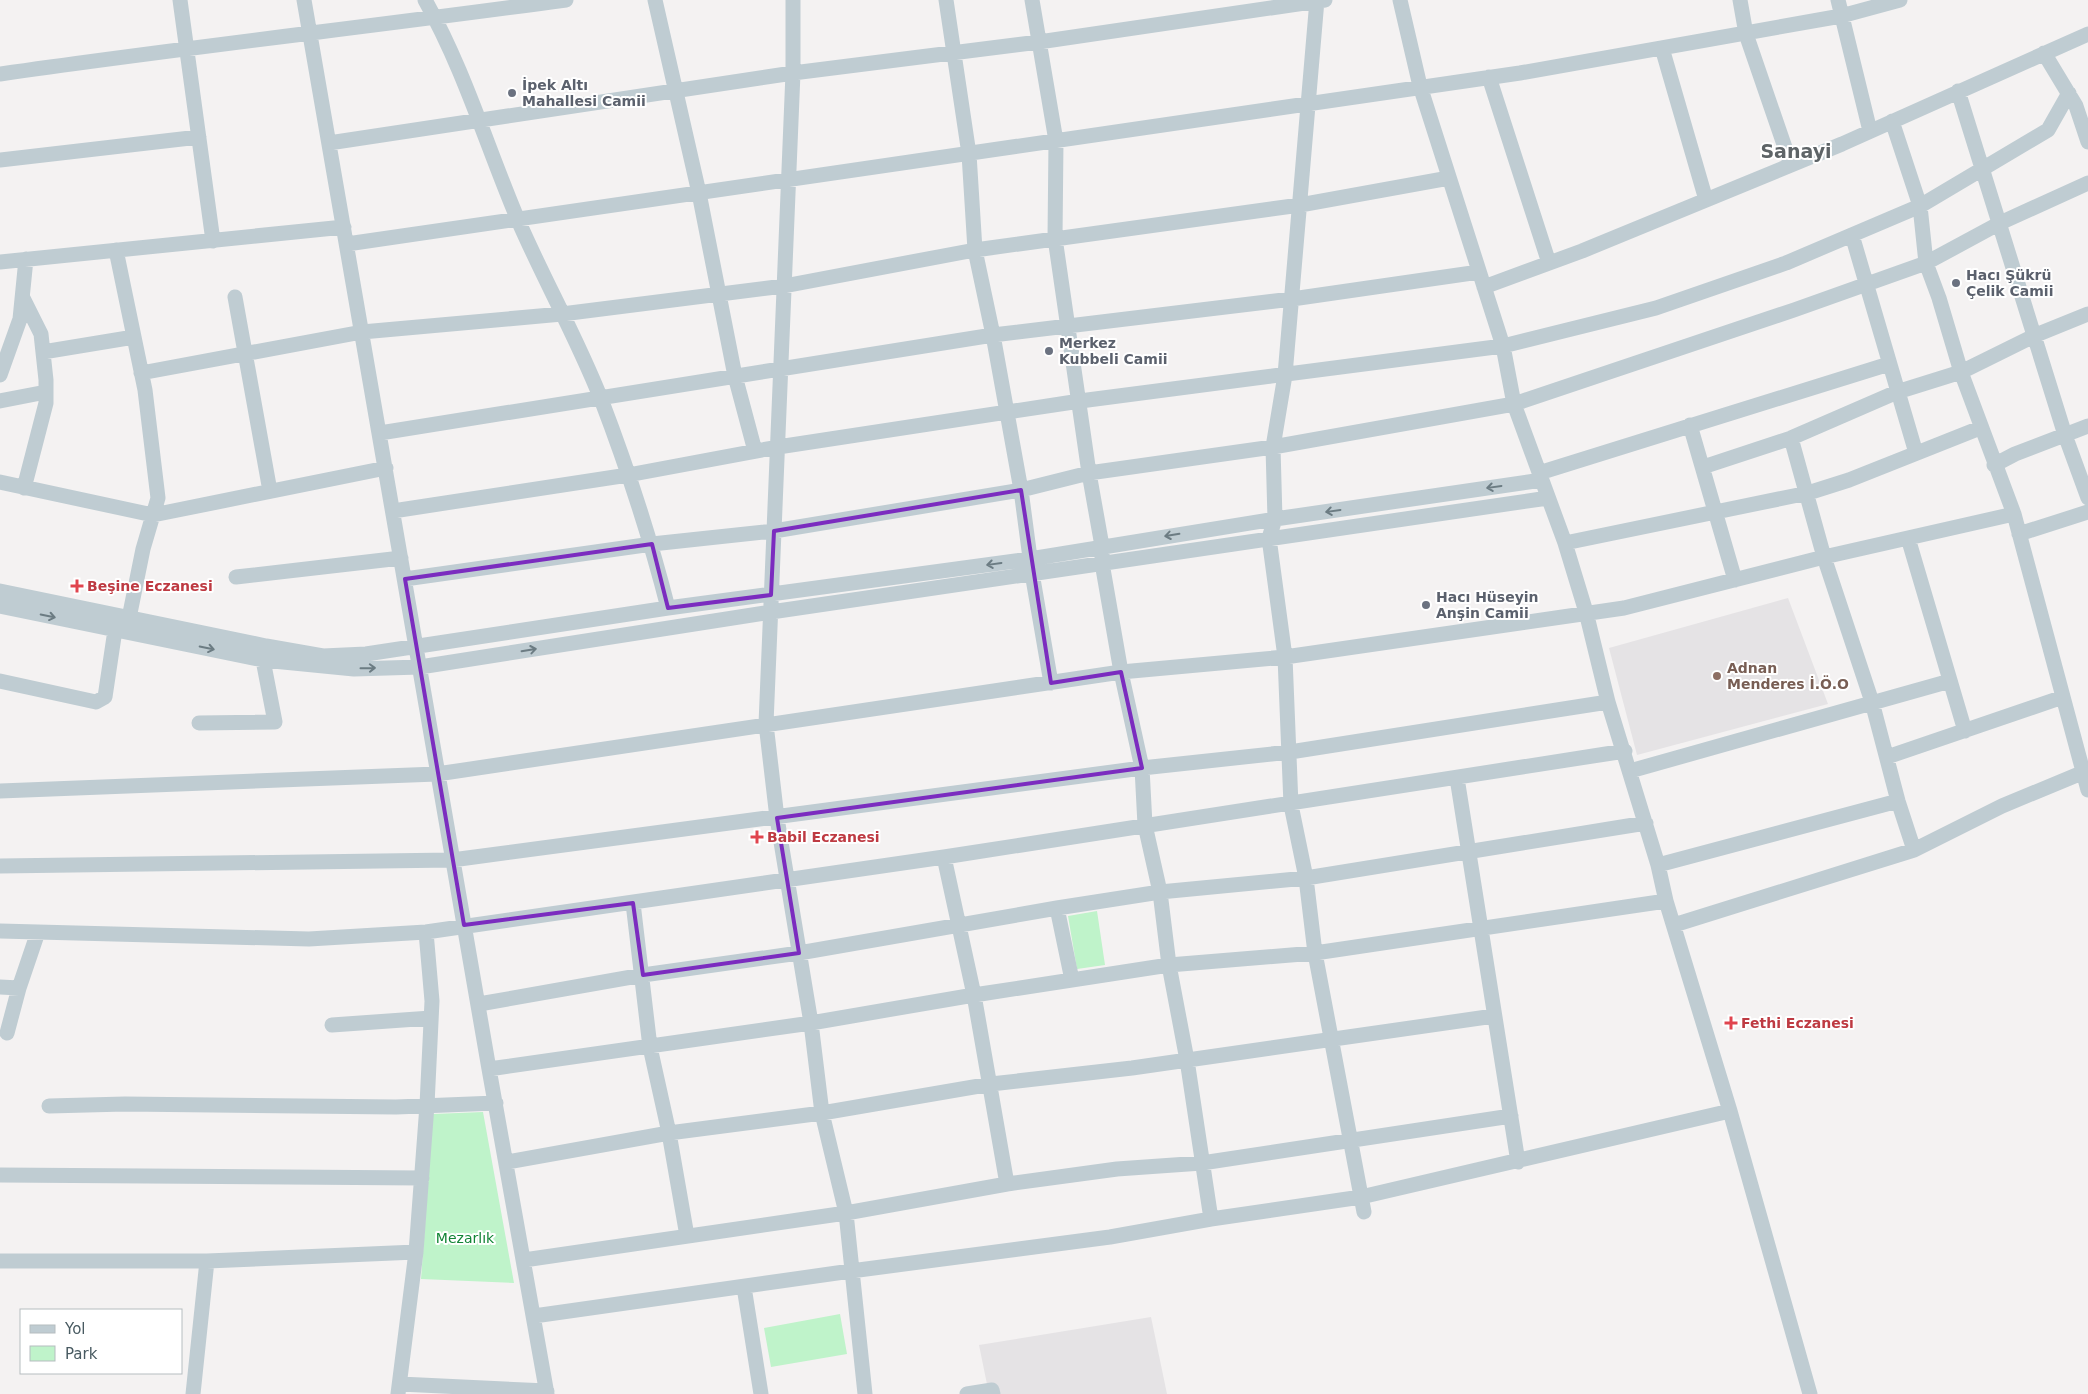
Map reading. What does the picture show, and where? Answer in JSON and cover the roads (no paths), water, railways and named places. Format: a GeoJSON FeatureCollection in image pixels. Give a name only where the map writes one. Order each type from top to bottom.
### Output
{"type":"FeatureCollection","features":[{"type":"Feature","properties":{"kind":"street"},"geometry":{"type":"LineString","coordinates":[[180,0],[188,47],[213,241]]}},
{"type":"Feature","properties":{"kind":"street"},"geometry":{"type":"LineString","coordinates":[[304,0],[417,646],[452,860],[547,1392],[399,1389],[416,1252],[427,1105],[432,1001],[426,932]]}},
{"type":"Feature","properties":{"kind":"street"},"geometry":{"type":"LineString","coordinates":[[425,0],[435,18],[479,121],[518,220],[600,398],[652,544],[668,608]]}},
{"type":"Feature","properties":{"kind":"street"},"geometry":{"type":"LineString","coordinates":[[0,74],[188,47],[310,35],[566,0]]}},
{"type":"Feature","properties":{"kind":"street"},"geometry":{"type":"LineString","coordinates":[[655,0],[700,193],[718,294],[736,376],[755,451]]}},
{"type":"Feature","properties":{"kind":"street"},"geometry":{"type":"LineString","coordinates":[[793,0],[793,72],[789,180],[766,724],[776,818],[811,1023],[822,1114],[846,1213],[865,1394]]}},
{"type":"Feature","properties":{"kind":"street"},"geometry":{"type":"LineString","coordinates":[[946,0],[952,54],[969,154],[975,250],[1008,413],[1051,683]]}},
{"type":"Feature","properties":{"kind":"street"},"geometry":{"type":"LineString","coordinates":[[1032,0],[1056,141],[1056,238],[1089,473],[1102,546],[1102,563],[1121,672],[1142,768],[1145,825],[1160,892],[1168,965],[1187,1060],[1211,1219]]}},
{"type":"Feature","properties":{"kind":"street"},"geometry":{"type":"LineString","coordinates":[[329,143],[793,72],[952,54],[1320,0],[1285,375],[1273,447],[1275,519],[1269,538],[1285,657],[1291,805],[1306,878],[1315,953],[1352,1141],[1362,1204]]}},
{"type":"Feature","properties":{"kind":"street"},"geometry":{"type":"LineString","coordinates":[[1400,0],[1420,86],[1503,346],[1514,404],[1565,543],[1586,612],[1608,702],[1625,751],[1658,865],[1666,900],[1730,1111],[1810,1394]]}},
{"type":"Feature","properties":{"kind":"street"},"geometry":{"type":"LineString","coordinates":[[1740,0],[1746,34],[1791,165]]}},
{"type":"Feature","properties":{"kind":"street"},"geometry":{"type":"LineString","coordinates":[[1838,0],[1870,131]]}},
{"type":"Feature","properties":{"kind":"street"},"geometry":{"type":"LineString","coordinates":[[347,244],[1490,77],[1746,34],[1841,16],[1900,0]]}},
{"type":"Feature","properties":{"kind":"street"},"geometry":{"type":"LineString","coordinates":[[1484,287],[1549,263],[1791,165],[2088,34]]}},
{"type":"Feature","properties":{"kind":"street"},"geometry":{"type":"LineString","coordinates":[[1662,48],[1706,200]]}},
{"type":"Feature","properties":{"kind":"street"},"geometry":{"type":"LineString","coordinates":[[2044,53],[2076,106],[2088,142]]}},
{"type":"Feature","properties":{"kind":"street"},"geometry":{"type":"LineString","coordinates":[[1490,77],[1549,263]]}},
{"type":"Feature","properties":{"kind":"street"},"geometry":{"type":"LineString","coordinates":[[1958,92],[2036,335],[2065,435],[2088,498]]}},
{"type":"Feature","properties":{"kind":"street"},"geometry":{"type":"LineString","coordinates":[[393,511],[628,475],[778,447],[1080,402],[1503,346],[1656,308],[1786,263],[1920,206],[2048,130],[2069,93]]}},
{"type":"Feature","properties":{"kind":"street"},"geometry":{"type":"LineString","coordinates":[[1892,121],[1920,206],[1926,263],[1939,298],[1960,372],[2014,514],[2088,790]]}},
{"type":"Feature","properties":{"kind":"street"},"geometry":{"type":"LineString","coordinates":[[0,160],[199,137]]}},
{"type":"Feature","properties":{"kind":"street"},"geometry":{"type":"LineString","coordinates":[[141,373],[362,332],[562,314],[784,286],[975,250],[1300,205],[1449,178]]}},
{"type":"Feature","properties":{"kind":"street"},"geometry":{"type":"LineString","coordinates":[[405,579],[652,544],[774,531],[1021,490],[1089,473],[1273,447],[1514,404],[1926,263],[2000,223],[2088,183]]}},
{"type":"Feature","properties":{"kind":"street"},"geometry":{"type":"LineString","coordinates":[[0,262],[344,227]]}},
{"type":"Feature","properties":{"kind":"street"},"geometry":{"type":"LineString","coordinates":[[1852,235],[1916,453]]}},
{"type":"Feature","properties":{"kind":"street"},"geometry":{"type":"LineString","coordinates":[[0,681],[96,702],[105,697],[158,498],[141,373],[116,250]]}},
{"type":"Feature","properties":{"kind":"street"},"geometry":{"type":"LineString","coordinates":[[0,375],[20,319],[26,259]]}},
{"type":"Feature","properties":{"kind":"street"},"geometry":{"type":"LineString","coordinates":[[380,433],[993,335],[1292,299],[1479,272]]}},
{"type":"Feature","properties":{"kind":"street"},"geometry":{"type":"LineString","coordinates":[[235,297],[270,491]]}},
{"type":"Feature","properties":{"kind":"street"},"geometry":{"type":"LineString","coordinates":[[23,298],[41,334],[46,392],[46,403],[24,488]]}},
{"type":"Feature","properties":{"kind":"street"},"geometry":{"type":"LineString","coordinates":[[1703,467],[1791,438],[1897,392],[1960,372],[2036,335],[2088,314]]}},
{"type":"Feature","properties":{"kind":"street"},"geometry":{"type":"LineString","coordinates":[[43,352],[134,337]]}},
{"type":"Feature","properties":{"kind":"street"},"geometry":{"type":"LineString","coordinates":[[0,591],[123,626],[263,660],[354,668],[420,667],[771,612],[1031,566],[1102,546],[1541,477],[1690,425],[1889,364]]}},
{"type":"Feature","properties":{"kind":"street"},"geometry":{"type":"LineString","coordinates":[[0,401],[46,392]]}},
{"type":"Feature","properties":{"kind":"street"},"geometry":{"type":"LineString","coordinates":[[1690,425],[1735,580]]}},
{"type":"Feature","properties":{"kind":"street"},"geometry":{"type":"LineString","coordinates":[[1994,465],[2015,454],[2088,426]]}},
{"type":"Feature","properties":{"kind":"street"},"geometry":{"type":"LineString","coordinates":[[1565,543],[1808,493],[1850,480],[1980,428]]}},
{"type":"Feature","properties":{"kind":"street"},"geometry":{"type":"LineString","coordinates":[[1791,438],[1808,493],[1824,557],[1872,702],[1898,801],[1914,850]]}},
{"type":"Feature","properties":{"kind":"street"},"geometry":{"type":"LineString","coordinates":[[0,482],[153,515],[386,468]]}},
{"type":"Feature","properties":{"kind":"street"},"geometry":{"type":"LineString","coordinates":[[0,606],[323,656],[366,654],[668,608],[1031,566],[1102,563],[1548,498]]}},
{"type":"Feature","properties":{"kind":"street"},"geometry":{"type":"LineString","coordinates":[[2019,534],[2088,512]]}},
{"type":"Feature","properties":{"kind":"street"},"geometry":{"type":"LineString","coordinates":[[0,790],[437,774],[1121,672],[1285,657],[1624,608],[1824,557],[2014,514]]}},
{"type":"Feature","properties":{"kind":"street"},"geometry":{"type":"LineString","coordinates":[[1908,538],[1965,731]]}},
{"type":"Feature","properties":{"kind":"street"},"geometry":{"type":"LineString","coordinates":[[236,577],[401,558]]}},
{"type":"Feature","properties":{"kind":"street"},"geometry":{"type":"LineString","coordinates":[[199,723],[275,722],[263,660]]}},
{"type":"Feature","properties":{"kind":"street"},"geometry":{"type":"LineString","coordinates":[[1630,770],[1950,681]]}},
{"type":"Feature","properties":{"kind":"street"},"geometry":{"type":"LineString","coordinates":[[1887,757],[2063,697]]}},
{"type":"Feature","properties":{"kind":"street"},"geometry":{"type":"LineString","coordinates":[[0,866],[452,860],[1142,768],[1290,752],[1608,702]]}},
{"type":"Feature","properties":{"kind":"street"},"geometry":{"type":"LineString","coordinates":[[0,931],[309,939],[426,932],[464,925],[633,903],[944,858],[1145,825],[1291,805],[1625,751]]}},
{"type":"Feature","properties":{"kind":"street"},"geometry":{"type":"LineString","coordinates":[[1674,925],[1914,850],[2002,806],[2084,772]]}},
{"type":"Feature","properties":{"kind":"street"},"geometry":{"type":"LineString","coordinates":[[1457,778],[1518,1162]]}},
{"type":"Feature","properties":{"kind":"street"},"geometry":{"type":"LineString","coordinates":[[1658,865],[1898,801]]}},
{"type":"Feature","properties":{"kind":"street"},"geometry":{"type":"LineString","coordinates":[[479,1004],[642,975],[799,953],[960,924],[1160,892],[1306,878],[1646,823]]}},
{"type":"Feature","properties":{"kind":"street"},"geometry":{"type":"LineString","coordinates":[[944,858],[960,924],[974,995],[1007,1184]]}},
{"type":"Feature","properties":{"kind":"street"},"geometry":{"type":"LineString","coordinates":[[489,1069],[811,1023],[1168,965],[1315,953],[1666,900]]}},
{"type":"Feature","properties":{"kind":"street"},"geometry":{"type":"LineString","coordinates":[[633,903],[650,1046],[669,1133],[687,1236]]}},
{"type":"Feature","properties":{"kind":"street"},"geometry":{"type":"LineString","coordinates":[[1057,908],[1072,980]]}},
{"type":"Feature","properties":{"kind":"street"},"geometry":{"type":"LineString","coordinates":[[7,1033],[19,988],[38,932]]}},
{"type":"Feature","properties":{"kind":"street"},"geometry":{"type":"LineString","coordinates":[[0,987],[19,988]]}},
{"type":"Feature","properties":{"kind":"street"},"geometry":{"type":"LineString","coordinates":[[507,1162],[669,1133],[822,1114],[991,1084],[1187,1060],[1494,1016]]}},
{"type":"Feature","properties":{"kind":"street"},"geometry":{"type":"LineString","coordinates":[[332,1025],[431,1018]]}},
{"type":"Feature","properties":{"kind":"street"},"geometry":{"type":"LineString","coordinates":[[49,1106],[125,1104],[214,1106],[427,1105],[496,1103]]}},
{"type":"Feature","properties":{"kind":"street"},"geometry":{"type":"LineString","coordinates":[[534,1316],[851,1270],[1110,1237],[1211,1219],[1362,1204],[1518,1162],[1730,1111]]}},
{"type":"Feature","properties":{"kind":"street"},"geometry":{"type":"LineString","coordinates":[[524,1260],[846,1213],[1007,1184],[1117,1169],[1202,1162],[1510,1116]]}},
{"type":"Feature","properties":{"kind":"street"},"geometry":{"type":"LineString","coordinates":[[0,1175],[422,1178]]}},
{"type":"Feature","properties":{"kind":"street"},"geometry":{"type":"LineString","coordinates":[[0,1261],[207,1261],[416,1252]]}},
{"type":"Feature","properties":{"kind":"street"},"geometry":{"type":"LineString","coordinates":[[193,1394],[207,1261]]}},
{"type":"Feature","properties":{"kind":"street"},"geometry":{"type":"LineString","coordinates":[[744,1286],[761,1394]]}},
{"type":"Feature","properties":{"kind":"street"},"geometry":{"type":"LineString","coordinates":[[967,1394],[992,1390],[993,1394]]}},
{"type":"Feature","properties":{"kind":"place","name":"İpek Altı Mahallesi Camii"},"geometry":{"type":"Point","coordinates":[512,93]}},
{"type":"Feature","properties":{"kind":"place","name":"Hacı Şükrü Çelik Camii"},"geometry":{"type":"Point","coordinates":[1956,283]}},
{"type":"Feature","properties":{"kind":"place","name":"Merkez Kubbeli Camii"},"geometry":{"type":"Point","coordinates":[1049,351]}},
{"type":"Feature","properties":{"kind":"place","name":"Beşine Eczanesi"},"geometry":{"type":"Point","coordinates":[77,586]}},
{"type":"Feature","properties":{"kind":"place","name":"Hacı Hüseyin Anşin Camii"},"geometry":{"type":"Point","coordinates":[1426,605]}},
{"type":"Feature","properties":{"kind":"place","name":"Adnan Menderes İ.Ö.O"},"geometry":{"type":"Point","coordinates":[1717,676]}},
{"type":"Feature","properties":{"kind":"place","name":"Babil Eczanesi"},"geometry":{"type":"Point","coordinates":[757,837]}},
{"type":"Feature","properties":{"kind":"place","name":"Fethi Eczanesi"},"geometry":{"type":"Point","coordinates":[1731,1023]}},
{"type":"Feature","properties":{"kind":"district","name":"Sanayi"},"geometry":{"type":"Point","coordinates":[1796,151]}},
{"type":"Feature","properties":{"kind":"park label","name":"Mezarlık"},"geometry":{"type":"Point","coordinates":[465,1238]}}]}
